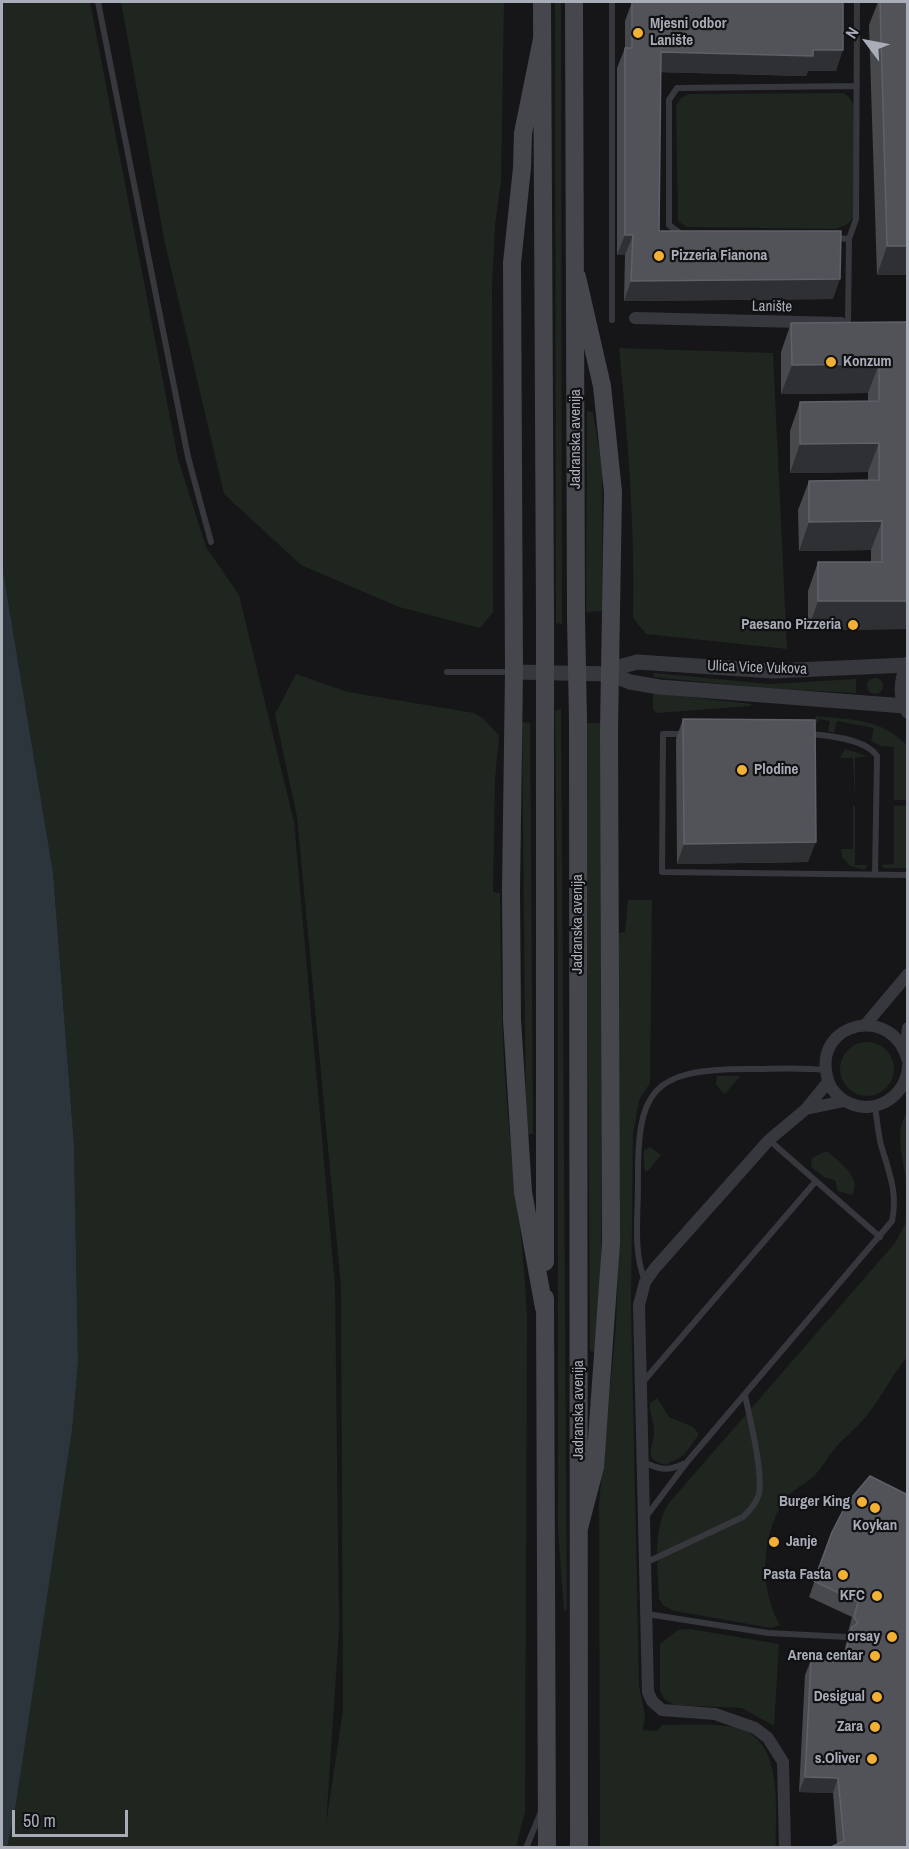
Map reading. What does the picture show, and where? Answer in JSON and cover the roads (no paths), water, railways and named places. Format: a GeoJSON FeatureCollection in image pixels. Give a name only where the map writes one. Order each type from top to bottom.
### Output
{"type":"FeatureCollection","features":[{"type":"Feature","properties":{"kind":"main road"},"geometry":{"type":"LineString","coordinates":[[543,2],[544,1308],[548,1848]]}},
{"type":"Feature","properties":{"kind":"main road","name":"Jadranska avenija"},"geometry":{"type":"LineString","coordinates":[[574,2],[577,277],[579,1848]]}},
{"type":"Feature","properties":{"kind":"main road"},"geometry":{"type":"LineString","coordinates":[[542,39],[523,133],[522,168],[512,263],[514,672],[512,1020],[523,1192],[544,1308]]}},
{"type":"Feature","properties":{"kind":"main road"},"geometry":{"type":"LineString","coordinates":[[577,277],[602,386],[613,492],[610,674],[611,1243],[595,1467],[579,1528]]}},
{"type":"Feature","properties":{"kind":"street","name":"Lanište"},"geometry":{"type":"LineString","coordinates":[[635,318],[854,324]]}},
{"type":"Feature","properties":{"kind":"street","name":"Ulica Vice Vukova"},"geometry":{"type":"LineString","coordinates":[[610,674],[619,667],[637,662],[773,671],[907,665]]}},
{"type":"Feature","properties":{"kind":"street"},"geometry":{"type":"LineString","coordinates":[[906,708],[901,693],[907,665]]}},
{"type":"Feature","properties":{"kind":"street","name":"Ulica Vice Vukova"},"geometry":{"type":"LineString","coordinates":[[514,672],[610,674],[646,685],[906,708]]}},
{"type":"Feature","properties":{"kind":"street"},"geometry":{"type":"LineString","coordinates":[[866,1024],[908,974]]}},
{"type":"Feature","properties":{"kind":"street"},"geometry":{"type":"LineString","coordinates":[[785,1848],[783,1762],[768,1738],[755,1728],[716,1714],[662,1710],[652,1701],[648,1692],[639,1305],[645,1282],[669,1250],[769,1140],[806,1109],[826,1076],[826,1056],[841,1033],[866,1024],[890,1032],[906,1056]]}},
{"type":"Feature","properties":{"kind":"street"},"geometry":{"type":"LineString","coordinates":[[906,1056],[908,1028]]}},
{"type":"Feature","properties":{"kind":"street"},"geometry":{"type":"LineString","coordinates":[[826,1076],[844,1101],[854,1106],[875,1107],[897,1094],[906,1083],[908,1066]]}},
{"type":"Feature","properties":{"kind":"street"},"geometry":{"type":"LineString","coordinates":[[806,1109],[844,1101]]}},
{"type":"Feature","properties":{"kind":"lane"},"geometry":{"type":"LineString","coordinates":[[98,2],[188,457],[211,542]]}},
{"type":"Feature","properties":{"kind":"lane"},"geometry":{"type":"LineString","coordinates":[[612,2],[612,320]]}},
{"type":"Feature","properties":{"kind":"lane"},"geometry":{"type":"LineString","coordinates":[[854,324],[849,239],[856,219],[857,2]]}},
{"type":"Feature","properties":{"kind":"lane"},"geometry":{"type":"LineString","coordinates":[[694,235],[682,235],[669,225],[669,100],[677,88],[857,86]]}},
{"type":"Feature","properties":{"kind":"lane"},"geometry":{"type":"LineString","coordinates":[[826,238],[849,239]]}},
{"type":"Feature","properties":{"kind":"lane"},"geometry":{"type":"LineString","coordinates":[[447,672],[514,672]]}},
{"type":"Feature","properties":{"kind":"lane"},"geometry":{"type":"LineString","coordinates":[[697,734],[663,734],[662,872],[908,875]]}},
{"type":"Feature","properties":{"kind":"lane"},"geometry":{"type":"LineString","coordinates":[[795,734],[855,742],[868,747],[877,756],[875,875]]}},
{"type":"Feature","properties":{"kind":"lane"},"geometry":{"type":"LineString","coordinates":[[645,1282],[638,1253],[639,1129],[648,1102],[670,1079],[692,1072],[722,1068],[792,1067],[826,1076]]}},
{"type":"Feature","properties":{"kind":"lane"},"geometry":{"type":"LineString","coordinates":[[644,1521],[687,1462],[892,1221],[895,1201],[890,1172],[880,1143],[875,1107]]}},
{"type":"Feature","properties":{"kind":"lane"},"geometry":{"type":"LineString","coordinates":[[769,1140],[880,1237]]}},
{"type":"Feature","properties":{"kind":"lane"},"geometry":{"type":"LineString","coordinates":[[641,1384],[816,1181]]}},
{"type":"Feature","properties":{"kind":"lane"},"geometry":{"type":"LineString","coordinates":[[645,1563],[743,1517],[754,1505],[759,1492],[758,1473],[745,1395]]}},
{"type":"Feature","properties":{"kind":"lane"},"geometry":{"type":"LineString","coordinates":[[642,1461],[662,1470],[672,1470],[687,1462]]}},
{"type":"Feature","properties":{"kind":"lane"},"geometry":{"type":"LineString","coordinates":[[647,1614],[768,1633],[847,1637]]}},
{"type":"Feature","properties":{"kind":"lane"},"geometry":{"type":"LineString","coordinates":[[526,1848],[548,1795]]}},
{"type":"Feature","properties":{"kind":"place","name":"Mjesni odbor Lanište"},"geometry":{"type":"Point","coordinates":[638,33]}},
{"type":"Feature","properties":{"kind":"place","name":"Pizzeria Fianona"},"geometry":{"type":"Point","coordinates":[659,256]}},
{"type":"Feature","properties":{"kind":"place","name":"Konzum"},"geometry":{"type":"Point","coordinates":[831,362]}},
{"type":"Feature","properties":{"kind":"place","name":"Paesano Pizzeria"},"geometry":{"type":"Point","coordinates":[853,625]}},
{"type":"Feature","properties":{"kind":"place","name":"Plodine"},"geometry":{"type":"Point","coordinates":[742,770]}},
{"type":"Feature","properties":{"kind":"place","name":"Burger King"},"geometry":{"type":"Point","coordinates":[862,1502]}},
{"type":"Feature","properties":{"kind":"place","name":"Koykan"},"geometry":{"type":"Point","coordinates":[875,1508]}},
{"type":"Feature","properties":{"kind":"place","name":"Janje"},"geometry":{"type":"Point","coordinates":[774,1542]}},
{"type":"Feature","properties":{"kind":"place","name":"Pasta Fasta"},"geometry":{"type":"Point","coordinates":[843,1575]}},
{"type":"Feature","properties":{"kind":"place","name":"KFC"},"geometry":{"type":"Point","coordinates":[877,1596]}},
{"type":"Feature","properties":{"kind":"place","name":"orsay"},"geometry":{"type":"Point","coordinates":[892,1637]}},
{"type":"Feature","properties":{"kind":"place","name":"Arena centar"},"geometry":{"type":"Point","coordinates":[875,1656]}},
{"type":"Feature","properties":{"kind":"place","name":"Desigual"},"geometry":{"type":"Point","coordinates":[877,1697]}},
{"type":"Feature","properties":{"kind":"place","name":"Zara"},"geometry":{"type":"Point","coordinates":[875,1727]}},
{"type":"Feature","properties":{"kind":"place","name":"s.Oliver"},"geometry":{"type":"Point","coordinates":[872,1759]}}]}
